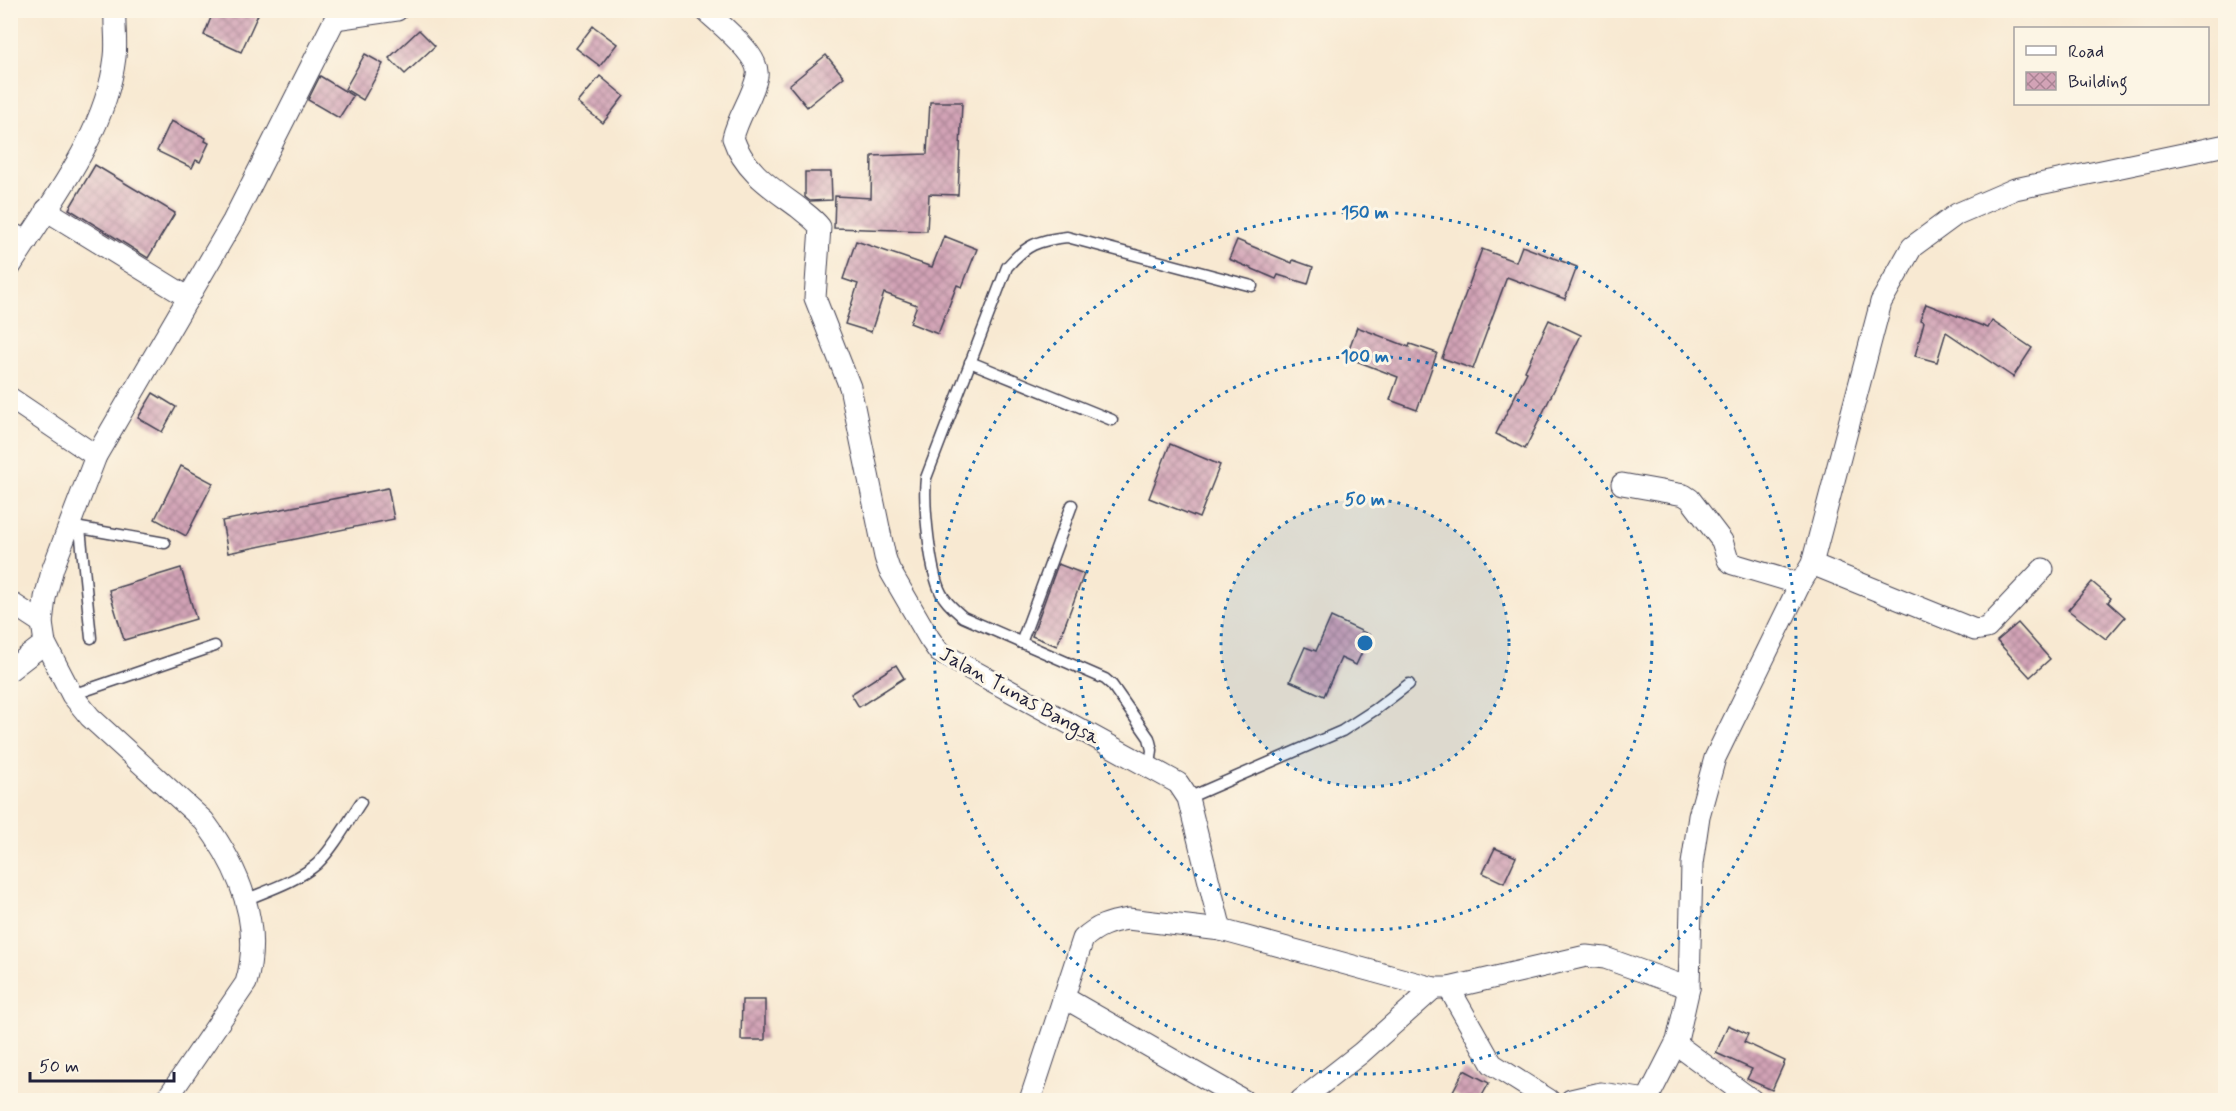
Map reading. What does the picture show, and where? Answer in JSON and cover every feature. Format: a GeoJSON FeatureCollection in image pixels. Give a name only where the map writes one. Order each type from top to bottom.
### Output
{"type":"FeatureCollection","features":[{"type":"Feature","properties":{"kind":"street"},"geometry":{"type":"LineString","coordinates":[[10,267],[19,237],[46,210],[86,147],[102,112],[116,55],[115,10]]}},
{"type":"Feature","properties":{"kind":"street"},"geometry":{"type":"LineString","coordinates":[[10,670],[44,633],[45,598],[53,568],[74,527],[96,456],[233,221],[336,15],[396,10]]}},
{"type":"Feature","properties":{"kind":"street","name":"Jalan Tunas Bangsa"},"geometry":{"type":"LineString","coordinates":[[705,10],[747,51],[756,63],[757,76],[733,138],[740,155],[753,173],[820,227],[815,298],[850,387],[889,569],[939,652],[1178,783],[1188,798],[1221,930]]}},
{"type":"Feature","properties":{"kind":"street"},"geometry":{"type":"LineString","coordinates":[[1571,1101],[1601,1093],[1647,1101],[1676,1044],[1689,988],[1692,864],[1699,816],[1715,758],[1812,564],[1881,302],[1912,247],[1957,214],[2015,189],[2226,145]]}},
{"type":"Feature","properties":{"kind":"street"},"geometry":{"type":"LineString","coordinates":[[46,210],[189,298]]}},
{"type":"Feature","properties":{"kind":"street"},"geometry":{"type":"LineString","coordinates":[[10,398],[96,456]]}},
{"type":"Feature","properties":{"kind":"street"},"geometry":{"type":"LineString","coordinates":[[1622,484],[1684,495],[1690,499],[1722,541],[1728,561],[1800,584]]}},
{"type":"Feature","properties":{"kind":"street"},"geometry":{"type":"LineString","coordinates":[[1812,564],[1976,630],[1987,628],[2043,569]]}},
{"type":"Feature","properties":{"kind":"street"},"geometry":{"type":"LineString","coordinates":[[10,602],[44,633],[72,695],[90,717],[204,821],[218,840],[241,883],[252,942],[251,963],[246,983],[166,1101]]}},
{"type":"Feature","properties":{"kind":"street"},"geometry":{"type":"LineString","coordinates":[[1030,1101],[1083,939],[1101,925],[1128,920],[1221,930],[1441,988],[1492,1064],[1549,1101]]}},
{"type":"Feature","properties":{"kind":"street"},"geometry":{"type":"LineString","coordinates":[[1301,1101],[1441,988],[1586,956],[1605,958],[1689,988]]}},
{"type":"Feature","properties":{"kind":"street"},"geometry":{"type":"LineString","coordinates":[[1063,997],[1243,1101]]}},
{"type":"Feature","properties":{"kind":"street"},"geometry":{"type":"LineString","coordinates":[[1676,1044],[1752,1101]]}},
{"type":"Feature","properties":{"kind":"lane"},"geometry":{"type":"LineString","coordinates":[[1150,766],[1152,750],[1149,738],[1112,685],[1105,679],[963,617],[942,595],[937,583],[924,507],[926,478],[1007,267],[1021,250],[1044,239],[1066,237],[1252,286]]}},
{"type":"Feature","properties":{"kind":"lane"},"geometry":{"type":"LineString","coordinates":[[970,362],[1112,420]]}},
{"type":"Feature","properties":{"kind":"lane"},"geometry":{"type":"LineString","coordinates":[[1022,643],[1072,505]]}},
{"type":"Feature","properties":{"kind":"lane"},"geometry":{"type":"LineString","coordinates":[[91,638],[74,527],[165,543]]}},
{"type":"Feature","properties":{"kind":"lane"},"geometry":{"type":"LineString","coordinates":[[72,695],[215,646]]}},
{"type":"Feature","properties":{"kind":"lane"},"geometry":{"type":"LineString","coordinates":[[1188,798],[1342,731],[1377,710],[1409,684]]}},
{"type":"Feature","properties":{"kind":"lane"},"geometry":{"type":"LineString","coordinates":[[245,900],[294,879],[315,865],[329,851],[361,802]]}},
{"type":"Feature","properties":{"kind":"building"},"geometry":{"type":"Polygon","coordinates":[[[214,10],[260,10],[241,52],[204,35],[214,10]]]}},
{"type":"Feature","properties":{"kind":"building"},"geometry":{"type":"Polygon","coordinates":[[[593,26],[617,44],[600,66],[576,48],[593,26]]]}},
{"type":"Feature","properties":{"kind":"building"},"geometry":{"type":"Polygon","coordinates":[[[419,30],[435,46],[405,74],[389,58],[419,30]]]}},
{"type":"Feature","properties":{"kind":"building"},"geometry":{"type":"Polygon","coordinates":[[[365,54],[383,64],[363,100],[345,89],[365,54]]]}},
{"type":"Feature","properties":{"kind":"building"},"geometry":{"type":"Polygon","coordinates":[[[826,55],[844,77],[807,107],[789,85],[826,55]]]}},
{"type":"Feature","properties":{"kind":"building"},"geometry":{"type":"Polygon","coordinates":[[[320,76],[353,96],[339,118],[308,100],[320,76]]]}},
{"type":"Feature","properties":{"kind":"building"},"geometry":{"type":"Polygon","coordinates":[[[600,76],[624,96],[603,123],[578,103],[600,76]]]}},
{"type":"Feature","properties":{"kind":"building"},"geometry":{"type":"Polygon","coordinates":[[[930,102],[962,102],[958,195],[929,194],[927,231],[834,228],[835,196],[871,198],[872,156],[927,154],[930,102]]]}},
{"type":"Feature","properties":{"kind":"building"},"geometry":{"type":"Polygon","coordinates":[[[171,121],[206,138],[205,141],[209,143],[200,162],[196,160],[192,168],[157,151],[171,121]]]}},
{"type":"Feature","properties":{"kind":"building"},"geometry":{"type":"Polygon","coordinates":[[[95,165],[175,213],[148,258],[69,209],[95,165]]]}},
{"type":"Feature","properties":{"kind":"building"},"geometry":{"type":"Polygon","coordinates":[[[805,172],[831,172],[832,200],[810,201],[805,197],[805,172]]]}},
{"type":"Feature","properties":{"kind":"building"},"geometry":{"type":"Polygon","coordinates":[[[944,236],[977,249],[962,287],[957,285],[938,334],[910,323],[917,305],[884,293],[871,332],[845,324],[858,284],[843,279],[856,241],[932,267],[944,236]]]}},
{"type":"Feature","properties":{"kind":"building"},"geometry":{"type":"Polygon","coordinates":[[[1237,240],[1292,263],[1293,260],[1313,267],[1308,284],[1278,275],[1276,279],[1229,259],[1237,240]]]}},
{"type":"Feature","properties":{"kind":"building"},"geometry":{"type":"Polygon","coordinates":[[[1522,246],[1577,267],[1565,299],[1507,277],[1473,369],[1442,358],[1482,249],[1516,262],[1522,246]]]}},
{"type":"Feature","properties":{"kind":"building"},"geometry":{"type":"Polygon","coordinates":[[[1926,304],[1988,328],[1992,321],[2032,348],[2013,377],[1946,332],[1937,362],[1915,356],[1924,322],[1920,320],[1926,304]]]}},
{"type":"Feature","properties":{"kind":"building"},"geometry":{"type":"Polygon","coordinates":[[[1549,320],[1581,335],[1525,449],[1496,434],[1527,372],[1525,371],[1549,320]]]}},
{"type":"Feature","properties":{"kind":"building"},"geometry":{"type":"Polygon","coordinates":[[[1357,327],[1409,347],[1410,344],[1437,353],[1417,410],[1390,400],[1398,377],[1346,357],[1357,327]]]}},
{"type":"Feature","properties":{"kind":"building"},"geometry":{"type":"Polygon","coordinates":[[[153,393],[176,407],[162,432],[138,418],[153,393]]]}},
{"type":"Feature","properties":{"kind":"building"},"geometry":{"type":"Polygon","coordinates":[[[1170,444],[1220,465],[1199,518],[1149,498],[1170,444]]]}},
{"type":"Feature","properties":{"kind":"building"},"geometry":{"type":"Polygon","coordinates":[[[181,466],[213,483],[186,536],[155,519],[181,466]]]}},
{"type":"Feature","properties":{"kind":"building"},"geometry":{"type":"Polygon","coordinates":[[[388,488],[394,519],[228,553],[222,521],[388,488]]]}},
{"type":"Feature","properties":{"kind":"building"},"geometry":{"type":"Polygon","coordinates":[[[1058,564],[1084,574],[1057,646],[1032,636],[1058,564]]]}},
{"type":"Feature","properties":{"kind":"building"},"geometry":{"type":"Polygon","coordinates":[[[181,568],[196,619],[124,640],[109,590],[181,568]]]}},
{"type":"Feature","properties":{"kind":"building"},"geometry":{"type":"Polygon","coordinates":[[[2092,582],[2111,598],[2108,602],[2125,617],[2106,639],[2068,610],[2092,582]]]}},
{"type":"Feature","properties":{"kind":"building"},"geometry":{"type":"Polygon","coordinates":[[[1331,617],[1370,635],[1356,665],[1341,658],[1324,696],[1290,681],[1305,647],[1316,651],[1331,617]]]}},
{"type":"Feature","properties":{"kind":"building"},"geometry":{"type":"Polygon","coordinates":[[[2018,623],[2050,659],[2030,677],[1997,641],[2018,623]]]}},
{"type":"Feature","properties":{"kind":"building"},"geometry":{"type":"Polygon","coordinates":[[[896,665],[904,678],[859,707],[851,694],[896,665]]]}},
{"type":"Feature","properties":{"kind":"building"},"geometry":{"type":"Polygon","coordinates":[[[1495,848],[1516,857],[1504,883],[1483,873],[1495,848]]]}},
{"type":"Feature","properties":{"kind":"building"},"geometry":{"type":"Polygon","coordinates":[[[742,1000],[765,1000],[765,1040],[741,1040],[742,1000]]]}},
{"type":"Feature","properties":{"kind":"building"},"geometry":{"type":"Polygon","coordinates":[[[1728,1025],[1748,1034],[1744,1042],[1785,1061],[1772,1090],[1747,1079],[1752,1069],[1716,1053],[1728,1025]]]}},
{"type":"Feature","properties":{"kind":"building"},"geometry":{"type":"Polygon","coordinates":[[[1464,1070],[1489,1083],[1479,1101],[1467,1101],[1452,1093],[1464,1070]]]}}]}
